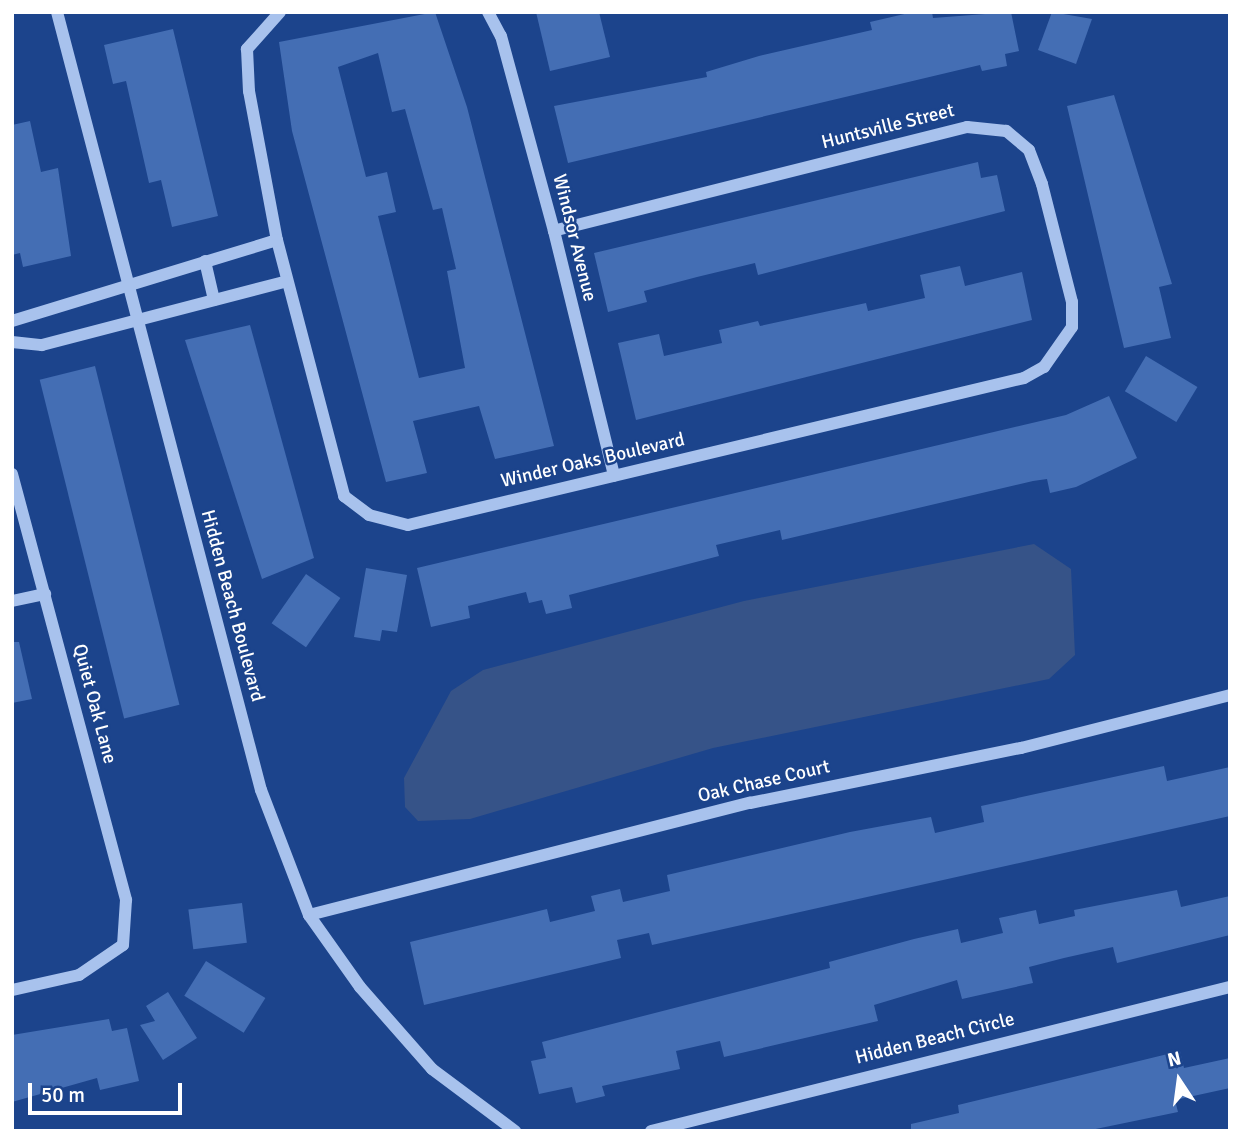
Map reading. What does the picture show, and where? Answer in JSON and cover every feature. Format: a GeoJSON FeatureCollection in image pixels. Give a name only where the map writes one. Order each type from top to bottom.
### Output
{"type":"FeatureCollection","features":[{"type":"Feature","properties":{"kind":"street","name":"Hidden Beach Boulevard"},"geometry":{"type":"LineString","coordinates":[[57,12],[261,790],[309,915],[360,987],[432,1069],[514,1131]]}},
{"type":"Feature","properties":{"kind":"street"},"geometry":{"type":"LineString","coordinates":[[12,321],[128,283],[277,240],[247,49],[280,12]]}},
{"type":"Feature","properties":{"kind":"street","name":"Windsor Avenue"},"geometry":{"type":"LineString","coordinates":[[488,12],[500,36],[554,231],[614,476]]}},
{"type":"Feature","properties":{"kind":"street","name":"Huntsville Street"},"geometry":{"type":"LineString","coordinates":[[554,231],[967,127],[1006,131],[1029,150],[1042,184],[1072,302],[1072,327],[1062,346]]}},
{"type":"Feature","properties":{"kind":"street","name":"Winder Oaks Boulevard"},"geometry":{"type":"LineString","coordinates":[[277,240],[344,496],[369,515],[408,525],[1024,378],[1062,346]]}},
{"type":"Feature","properties":{"kind":"street"},"geometry":{"type":"LineString","coordinates":[[205,261],[214,300]]}},
{"type":"Feature","properties":{"kind":"street"},"geometry":{"type":"LineString","coordinates":[[12,342],[42,345],[287,281]]}},
{"type":"Feature","properties":{"kind":"street","name":"Quiet Oak Lane"},"geometry":{"type":"LineString","coordinates":[[12,474],[126,900],[123,944],[79,975],[12,990]]}},
{"type":"Feature","properties":{"kind":"street"},"geometry":{"type":"LineString","coordinates":[[12,601],[45,594]]}},
{"type":"Feature","properties":{"kind":"street","name":"Oak Chase Court"},"geometry":{"type":"LineString","coordinates":[[309,915],[750,803],[1021,748],[1230,695]]}},
{"type":"Feature","properties":{"kind":"street","name":"Hidden Beach Circle"},"geometry":{"type":"LineString","coordinates":[[651,1131],[1230,988]]}},
{"type":"Feature","properties":{"kind":"water"},"geometry":{"type":"Polygon","coordinates":[[[1034,544],[1071,569],[1075,655],[1049,679],[713,748],[470,819],[418,821],[405,807],[404,778],[451,691],[483,670],[744,601],[1034,544]]]}},
{"type":"Feature","properties":{"kind":"building"},"geometry":{"type":"Polygon","coordinates":[[[435,12],[467,107],[554,446],[495,459],[479,406],[413,421],[427,473],[386,482],[292,131],[279,42],[435,12]],[[378,53],[338,67],[366,177],[387,172],[396,212],[378,216],[419,378],[465,368],[447,271],[456,269],[442,208],[433,210],[405,109],[392,112],[378,53]]]}},
{"type":"Feature","properties":{"kind":"building"},"geometry":{"type":"Polygon","coordinates":[[[536,12],[599,12],[610,57],[550,71],[536,12]]]}},
{"type":"Feature","properties":{"kind":"building"},"geometry":{"type":"Polygon","coordinates":[[[913,12],[932,12],[933,18],[1011,12],[1019,51],[1005,54],[1007,66],[982,71],[980,65],[568,163],[554,106],[707,77],[706,72],[759,56],[872,30],[870,22],[913,12]]]}},
{"type":"Feature","properties":{"kind":"building"},"geometry":{"type":"Polygon","coordinates":[[[1052,12],[1092,19],[1076,64],[1038,50],[1052,12]]]}},
{"type":"Feature","properties":{"kind":"building"},"geometry":{"type":"Polygon","coordinates":[[[173,29],[218,216],[172,227],[161,180],[149,183],[126,81],[113,84],[104,45],[173,29]]]}},
{"type":"Feature","properties":{"kind":"building"},"geometry":{"type":"Polygon","coordinates":[[[1114,95],[1172,284],[1159,287],[1171,338],[1124,348],[1067,106],[1114,95]]]}},
{"type":"Feature","properties":{"kind":"building"},"geometry":{"type":"Polygon","coordinates":[[[30,121],[41,172],[58,168],[71,256],[23,267],[20,253],[12,255],[12,125],[30,121]]]}},
{"type":"Feature","properties":{"kind":"building"},"geometry":{"type":"Polygon","coordinates":[[[978,162],[981,178],[997,175],[1005,211],[758,275],[755,263],[697,277],[644,291],[647,302],[608,312],[594,253],[978,162]]]}},
{"type":"Feature","properties":{"kind":"building"},"geometry":{"type":"Polygon","coordinates":[[[960,266],[965,286],[1022,272],[1032,320],[636,420],[618,343],[659,334],[664,356],[722,343],[719,330],[758,321],[760,326],[866,303],[868,311],[925,298],[920,275],[960,266]]]}},
{"type":"Feature","properties":{"kind":"building"},"geometry":{"type":"Polygon","coordinates":[[[250,325],[314,558],[262,579],[185,340],[250,325]]]}},
{"type":"Feature","properties":{"kind":"building"},"geometry":{"type":"Polygon","coordinates":[[[1146,356],[1197,387],[1176,422],[1125,391],[1146,356]]]}},
{"type":"Feature","properties":{"kind":"building"},"geometry":{"type":"Polygon","coordinates":[[[95,366],[179,705],[124,718],[40,380],[95,366]]]}},
{"type":"Feature","properties":{"kind":"building"},"geometry":{"type":"Polygon","coordinates":[[[1109,396],[1137,458],[1076,487],[1050,493],[1047,479],[1033,481],[782,540],[780,530],[716,545],[719,556],[569,595],[572,608],[546,614],[542,600],[529,603],[526,592],[468,606],[470,618],[431,627],[417,568],[1066,415],[1109,396]]]}},
{"type":"Feature","properties":{"kind":"building"},"geometry":{"type":"Polygon","coordinates":[[[366,568],[407,575],[397,632],[382,630],[380,641],[354,637],[366,568]]]}},
{"type":"Feature","properties":{"kind":"building"},"geometry":{"type":"Polygon","coordinates":[[[306,574],[340,598],[306,647],[272,623],[306,574]]]}},
{"type":"Feature","properties":{"kind":"building"},"geometry":{"type":"Polygon","coordinates":[[[12,642],[19,642],[32,699],[12,703],[12,642]]]}},
{"type":"Feature","properties":{"kind":"building"},"geometry":{"type":"Polygon","coordinates":[[[1164,766],[1167,781],[1230,767],[1230,816],[652,945],[649,933],[617,940],[621,958],[424,1005],[410,942],[547,909],[550,922],[595,911],[591,896],[620,889],[623,902],[670,891],[667,875],[850,832],[931,817],[935,833],[984,822],[981,806],[1164,766]]]}},
{"type":"Feature","properties":{"kind":"building"},"geometry":{"type":"Polygon","coordinates":[[[1177,890],[1181,907],[1230,896],[1230,935],[1117,963],[1113,947],[1064,958],[1029,967],[1033,983],[962,999],[957,980],[874,1005],[878,1021],[724,1057],[720,1041],[676,1051],[680,1069],[602,1086],[605,1096],[576,1103],[572,1087],[539,1094],[531,1061],[546,1058],[542,1042],[830,968],[829,962],[914,939],[958,929],[961,943],[1003,933],[999,918],[1036,910],[1039,924],[1075,916],[1074,910],[1177,890]]]}},
{"type":"Feature","properties":{"kind":"building"},"geometry":{"type":"Polygon","coordinates":[[[242,903],[247,943],[193,949],[188,910],[242,903]]]}},
{"type":"Feature","properties":{"kind":"building"},"geometry":{"type":"Polygon","coordinates":[[[206,961],[265,998],[244,1033],[184,996],[206,961]]]}},
{"type":"Feature","properties":{"kind":"building"},"geometry":{"type":"Polygon","coordinates":[[[168,992],[197,1038],[163,1060],[140,1025],[155,1021],[146,1006],[168,992]]]}},
{"type":"Feature","properties":{"kind":"building"},"geometry":{"type":"Polygon","coordinates":[[[109,1019],[112,1031],[127,1028],[139,1081],[100,1090],[97,1078],[12,1102],[12,1035],[109,1019]]]}},
{"type":"Feature","properties":{"kind":"building"},"geometry":{"type":"Polygon","coordinates":[[[1180,1051],[1184,1068],[1230,1058],[1230,1088],[1175,1100],[1178,1112],[1086,1131],[911,1131],[911,1124],[959,1113],[958,1105],[1180,1051]]]}}]}
